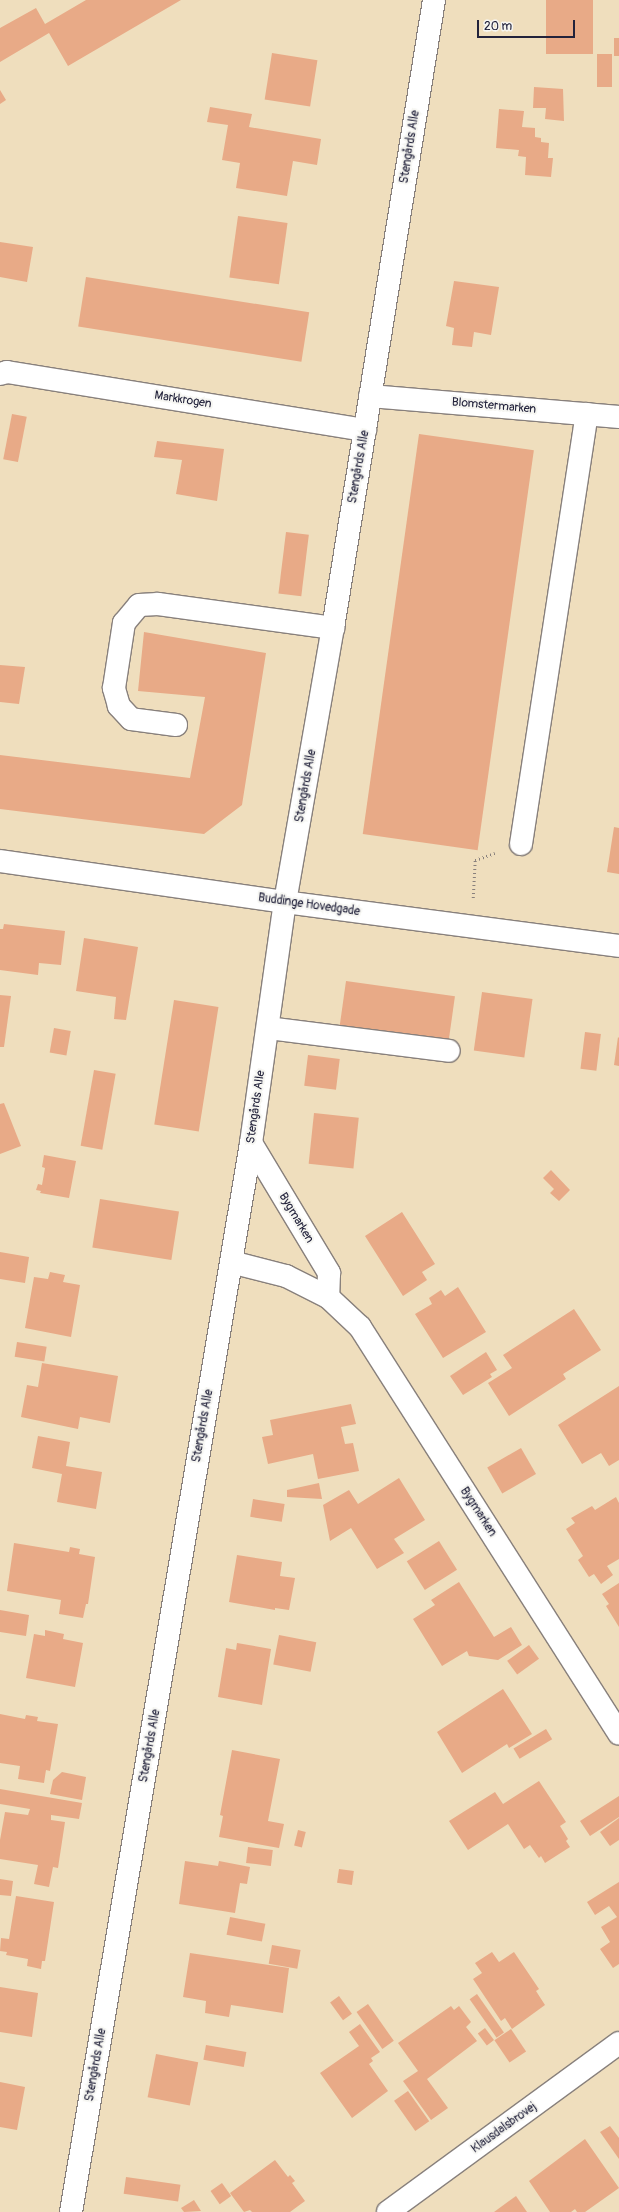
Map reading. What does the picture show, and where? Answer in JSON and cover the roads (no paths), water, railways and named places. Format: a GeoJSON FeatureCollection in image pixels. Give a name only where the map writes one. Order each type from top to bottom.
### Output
{"type":"FeatureCollection","features":[{"type":"Feature","properties":{"kind":"street","name":"Stengårds Alle"},"geometry":{"type":"LineString","coordinates":[[71,2212],[251,1143],[285,902],[333,628],[434,0]]}},
{"type":"Feature","properties":{"kind":"street","name":"Markkrogen"},"geometry":{"type":"LineString","coordinates":[[0,374],[7,372],[365,430]]}},
{"type":"Feature","properties":{"kind":"street","name":"Blomstermarken"},"geometry":{"type":"LineString","coordinates":[[370,396],[619,417]]}},
{"type":"Feature","properties":{"kind":"street"},"geometry":{"type":"LineString","coordinates":[[521,844],[587,414]]}},
{"type":"Feature","properties":{"kind":"street"},"geometry":{"type":"LineString","coordinates":[[176,725],[131,719],[119,706],[114,688],[124,623],[138,605],[158,604],[333,628]]}},
{"type":"Feature","properties":{"kind":"street","name":"Buddinge Hovedgade"},"geometry":{"type":"LineString","coordinates":[[0,861],[285,902],[619,946]]}},
{"type":"Feature","properties":{"kind":"street"},"geometry":{"type":"LineString","coordinates":[[268,1028],[449,1051]]}},
{"type":"Feature","properties":{"kind":"street","name":"Bygmarken"},"geometry":{"type":"LineString","coordinates":[[251,1143],[329,1273],[328,1297]]}},
{"type":"Feature","properties":{"kind":"street","name":"Bygmarken"},"geometry":{"type":"LineString","coordinates":[[231,1262],[286,1276],[328,1297],[360,1327],[619,1734]]}},
{"type":"Feature","properties":{"kind":"street","name":"Klausdalsbrovej"},"geometry":{"type":"LineString","coordinates":[[388,2212],[619,2043]]}}]}
